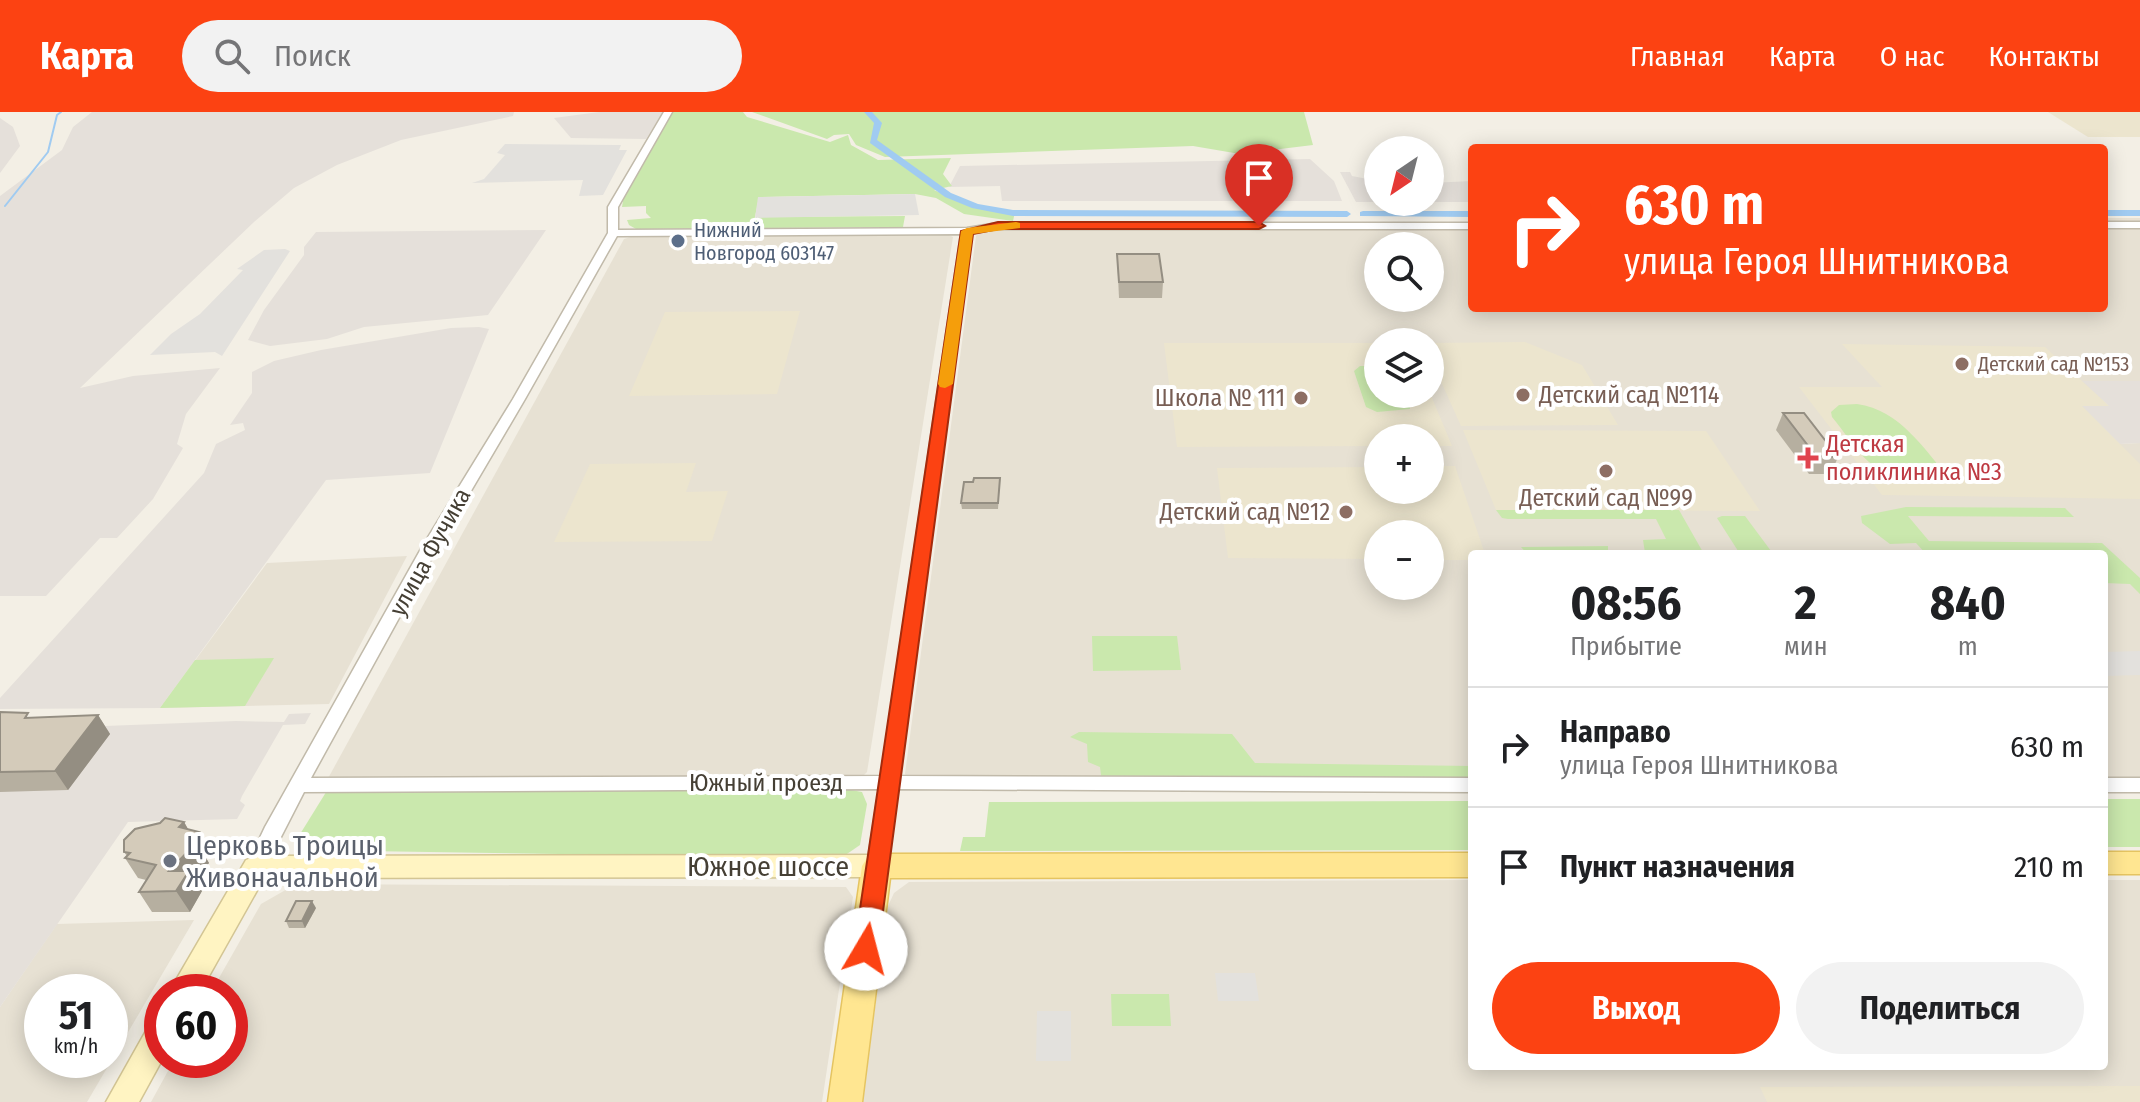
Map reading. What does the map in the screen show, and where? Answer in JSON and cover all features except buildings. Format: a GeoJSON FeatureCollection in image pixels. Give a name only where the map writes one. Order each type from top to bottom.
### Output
{"type":"FeatureCollection","features":[{"type":"Feature","properties":{"kind":"main road"},"geometry":{"type":"LineString","coordinates":[[2108,863],[2140,863]]}},
{"type":"Feature","properties":{"kind":"main road","name":"Южное шоссе"},"geometry":{"type":"LineString","coordinates":[[877,866],[1468,865]]}},
{"type":"Feature","properties":{"kind":"main road"},"geometry":{"type":"LineString","coordinates":[[845,1102],[877,866]]}},
{"type":"Feature","properties":{"kind":"street","name":"улица Фучика"},"geometry":{"type":"LineString","coordinates":[[194,974],[430,547],[497,438],[613,233],[613,207],[668,112]]}},
{"type":"Feature","properties":{"kind":"street"},"geometry":{"type":"LineString","coordinates":[[2108,225],[2140,225]]}},
{"type":"Feature","properties":{"kind":"street"},"geometry":{"type":"LineString","coordinates":[[613,233],[967,231],[998,226],[1468,226]]}},
{"type":"Feature","properties":{"kind":"street"},"geometry":{"type":"LineString","coordinates":[[877,866],[967,231]]}},
{"type":"Feature","properties":{"kind":"street","name":"Южный проезд"},"geometry":{"type":"LineString","coordinates":[[300,785],[889,782],[1468,785]]}},
{"type":"Feature","properties":{"kind":"street"},"geometry":{"type":"LineString","coordinates":[[2108,785],[2140,785]]}},
{"type":"Feature","properties":{"kind":"street","name":"Южное шоссе"},"geometry":{"type":"LineString","coordinates":[[256,867],[877,866]]}},
{"type":"Feature","properties":{"kind":"street"},"geometry":{"type":"LineString","coordinates":[[122,1102],[144,1063]]}},
{"type":"Feature","properties":{"kind":"shaded area"},"geometry":{"type":"Polygon","coordinates":[[[92,112],[514,112],[513,116],[401,140],[337,165],[294,188],[254,222],[80,388],[133,376],[220,368],[186,414],[177,444],[183,448],[153,499],[117,538],[100,538],[46,596],[0,596],[0,196],[62,150],[73,127],[92,112]]]}},
{"type":"Feature","properties":{"kind":"shaded area"},"geometry":{"type":"Polygon","coordinates":[[[599,112],[663,112],[646,139],[571,138],[554,118],[599,112]]]}},
{"type":"Feature","properties":{"kind":"shaded area"},"geometry":{"type":"Polygon","coordinates":[[[2048,112],[2140,112],[2140,137],[2088,137],[2048,112]]]}},
{"type":"Feature","properties":{"kind":"shaded area"},"geometry":{"type":"Polygon","coordinates":[[[0,118],[13,127],[20,146],[0,173],[0,118]]]}},
{"type":"Feature","properties":{"kind":"shaded area"},"geometry":{"type":"Polygon","coordinates":[[[505,144],[621,145],[619,150],[627,150],[603,195],[579,196],[583,180],[472,183],[484,179],[505,155],[497,153],[505,144]]]}},
{"type":"Feature","properties":{"kind":"shaded area"},"geometry":{"type":"Polygon","coordinates":[[[1310,159],[1334,181],[1342,201],[1002,201],[1000,186],[949,187],[960,166],[1310,159]]]}},
{"type":"Feature","properties":{"kind":"shaded area"},"geometry":{"type":"Polygon","coordinates":[[[1340,172],[1350,172],[1352,176],[1364,178],[1364,202],[1356,202],[1340,172]]]}},
{"type":"Feature","properties":{"kind":"shaded area"},"geometry":{"type":"Polygon","coordinates":[[[1468,181],[1468,202],[1444,202],[1444,182],[1468,181]]]}},
{"type":"Feature","properties":{"kind":"shaded area"},"geometry":{"type":"Polygon","coordinates":[[[915,194],[919,215],[755,218],[758,197],[915,194]]]}},
{"type":"Feature","properties":{"kind":"shaded area"},"geometry":{"type":"Polygon","coordinates":[[[2108,218],[2140,218],[2140,381],[2083,381],[2109,406],[2082,405],[2119,444],[2140,443],[2140,786],[2108,787],[2108,550],[1468,550],[1468,784],[909,780],[905,774],[976,236],[995,228],[1468,228],[1468,312],[2108,312],[2108,218]]]}},
{"type":"Feature","properties":{"kind":"shaded area"},"geometry":{"type":"Polygon","coordinates":[[[546,230],[488,315],[364,327],[327,339],[270,346],[248,340],[264,310],[304,255],[304,247],[316,232],[546,230]]]}},
{"type":"Feature","properties":{"kind":"shaded area"},"geometry":{"type":"Polygon","coordinates":[[[945,233],[953,237],[867,772],[863,776],[326,782],[624,239],[637,235],[945,233]]]}},
{"type":"Feature","properties":{"kind":"shaded area"},"geometry":{"type":"Polygon","coordinates":[[[264,250],[290,251],[222,356],[215,352],[150,355],[171,334],[200,314],[243,270],[237,269],[264,250]]]}},
{"type":"Feature","properties":{"kind":"shaded area"},"geometry":{"type":"Polygon","coordinates":[[[800,311],[777,394],[629,396],[665,312],[800,311]]]}},
{"type":"Feature","properties":{"kind":"shaded area"},"geometry":{"type":"Polygon","coordinates":[[[451,328],[489,329],[430,473],[326,480],[160,708],[0,709],[0,698],[204,473],[216,444],[245,430],[243,423],[230,425],[252,393],[252,372],[274,361],[321,350],[451,328]]]}},
{"type":"Feature","properties":{"kind":"shaded area","name":"Детский сад №114"},"geometry":{"type":"Polygon","coordinates":[[[1525,342],[1582,365],[1618,425],[1461,426],[1444,388],[1444,343],[1525,342]]]}},
{"type":"Feature","properties":{"kind":"shaded area","name":"Школа № 111"},"geometry":{"type":"Polygon","coordinates":[[[1164,343],[1364,343],[1364,408],[1436,408],[1443,424],[1364,424],[1364,446],[1177,447],[1164,343]]]}},
{"type":"Feature","properties":{"kind":"shaded area"},"geometry":{"type":"Polygon","coordinates":[[[1842,344],[2045,347],[2109,406],[2082,406],[2140,464],[2140,499],[1882,495],[1799,387],[1882,387],[1842,344]]]}},
{"type":"Feature","properties":{"kind":"shaded area"},"geometry":{"type":"Polygon","coordinates":[[[2082,381],[2140,381],[2140,443],[2119,444],[2081,405],[2108,405],[2082,381]]]}},
{"type":"Feature","properties":{"kind":"shaded area","name":"Школа № 111"},"geometry":{"type":"Polygon","coordinates":[[[1444,427],[1452,446],[1444,446],[1444,427]]]}},
{"type":"Feature","properties":{"kind":"shaded area","name":"Детский сад №99"},"geometry":{"type":"Polygon","coordinates":[[[1463,430],[1706,431],[1760,511],[1496,510],[1463,430]]]}},
{"type":"Feature","properties":{"kind":"shaded area"},"geometry":{"type":"Polygon","coordinates":[[[696,463],[686,492],[728,491],[712,541],[554,542],[590,464],[696,463]]]}},
{"type":"Feature","properties":{"kind":"shaded area","name":"Детский сад №12"},"geometry":{"type":"Polygon","coordinates":[[[1444,466],[1455,466],[1484,550],[1468,550],[1468,560],[1444,560],[1444,520],[1364,520],[1364,559],[1228,558],[1217,468],[1364,467],[1364,504],[1444,504],[1444,466]]]}},
{"type":"Feature","properties":{"kind":"shaded area"},"geometry":{"type":"Polygon","coordinates":[[[407,556],[329,704],[160,708],[267,563],[407,556]]]}},
{"type":"Feature","properties":{"kind":"shaded area"},"geometry":{"type":"Polygon","coordinates":[[[2140,651],[2140,675],[2108,676],[2108,652],[2140,651]]]}},
{"type":"Feature","properties":{"kind":"shaded area"},"geometry":{"type":"Polygon","coordinates":[[[311,713],[305,724],[283,725],[242,796],[240,801],[245,805],[237,819],[128,822],[0,1007],[0,730],[284,722],[289,714],[311,713]]]}},
{"type":"Feature","properties":{"kind":"shaded area"},"geometry":{"type":"Polygon","coordinates":[[[1468,880],[1468,1070],[2108,1070],[2108,880],[2140,880],[2140,1102],[863,1102],[888,906],[894,893],[909,882],[1468,880]]]}},
{"type":"Feature","properties":{"kind":"shaded area"},"geometry":{"type":"Polygon","coordinates":[[[306,884],[846,887],[853,897],[822,1102],[151,1102],[164,1078],[248,1078],[248,974],[221,974],[261,904],[289,888],[306,884]]]}},
{"type":"Feature","properties":{"kind":"shaded area"},"geometry":{"type":"Polygon","coordinates":[[[194,920],[162,974],[144,974],[144,1005],[128,1032],[128,974],[24,974],[24,1078],[101,1078],[87,1102],[0,1102],[0,1007],[57,924],[194,920]]]}},
{"type":"Feature","properties":{"kind":"shaded area"},"geometry":{"type":"Polygon","coordinates":[[[1215,973],[1255,973],[1259,1001],[1218,1001],[1215,973]]]}},
{"type":"Feature","properties":{"kind":"shaded area"},"geometry":{"type":"Polygon","coordinates":[[[1037,1011],[1071,1011],[1071,1061],[1036,1061],[1037,1011]]]}},
{"type":"Feature","properties":{"kind":"shaded area"},"geometry":{"type":"Polygon","coordinates":[[[2140,1086],[2140,1102],[1767,1102],[1760,1087],[2140,1086]]]}},
{"type":"Feature","properties":{"kind":"green space"},"geometry":{"type":"Polygon","coordinates":[[[672,112],[743,112],[747,117],[830,142],[848,135],[851,145],[878,160],[951,158],[943,174],[952,186],[934,190],[968,205],[1015,212],[1013,221],[964,214],[936,198],[915,194],[759,197],[755,217],[905,216],[903,227],[636,229],[627,220],[651,218],[646,213],[646,206],[622,207],[625,189],[672,112]]]}},
{"type":"Feature","properties":{"kind":"green space"},"geometry":{"type":"Polygon","coordinates":[[[752,112],[1304,112],[1313,145],[1240,154],[1193,146],[885,157],[856,145],[849,134],[827,139],[752,112]]]}},
{"type":"Feature","properties":{"kind":"green space"},"geometry":{"type":"Polygon","coordinates":[[[1364,366],[1364,401],[1354,371],[1364,366]]]}},
{"type":"Feature","properties":{"kind":"green space"},"geometry":{"type":"Polygon","coordinates":[[[1857,404],[1873,408],[1899,423],[1952,481],[1946,481],[1935,469],[1920,476],[1902,476],[1884,471],[1869,462],[1832,417],[1831,412],[1839,405],[1857,404]]]}},
{"type":"Feature","properties":{"kind":"green space"},"geometry":{"type":"Polygon","coordinates":[[[1368,408],[1410,409],[1377,412],[1368,408]]]}},
{"type":"Feature","properties":{"kind":"green space"},"geometry":{"type":"Polygon","coordinates":[[[1906,507],[2065,508],[2074,517],[1908,516],[1929,541],[2102,543],[2140,578],[2140,594],[2130,584],[2108,583],[2108,550],[1922,550],[1916,543],[1890,544],[1862,523],[1861,516],[1906,507]]]}},
{"type":"Feature","properties":{"kind":"green space"},"geometry":{"type":"Polygon","coordinates":[[[1496,510],[1679,510],[1702,550],[1645,550],[1643,540],[1666,539],[1656,519],[1502,518],[1496,510]]]}},
{"type":"Feature","properties":{"kind":"green space"},"geometry":{"type":"Polygon","coordinates":[[[1745,516],[1770,550],[1737,550],[1717,518],[1745,516]]]}},
{"type":"Feature","properties":{"kind":"green space"},"geometry":{"type":"Polygon","coordinates":[[[1608,546],[1608,550],[1524,550],[1521,547],[1608,546]]]}},
{"type":"Feature","properties":{"kind":"green space"},"geometry":{"type":"Polygon","coordinates":[[[1092,636],[1177,636],[1181,670],[1093,671],[1092,636]]]}},
{"type":"Feature","properties":{"kind":"green space"},"geometry":{"type":"Polygon","coordinates":[[[274,658],[245,706],[160,708],[195,660],[274,658]]]}},
{"type":"Feature","properties":{"kind":"green space"},"geometry":{"type":"Polygon","coordinates":[[[1079,732],[1232,734],[1255,763],[1468,766],[1468,784],[1102,783],[1100,767],[1088,762],[1087,744],[1070,737],[1079,732]]]}},
{"type":"Feature","properties":{"kind":"green space"},"geometry":{"type":"Polygon","coordinates":[[[328,789],[851,790],[862,792],[867,804],[860,845],[844,856],[831,858],[300,850],[296,847],[297,839],[328,789]]]}},
{"type":"Feature","properties":{"kind":"green space"},"geometry":{"type":"Polygon","coordinates":[[[2108,799],[2140,799],[2140,847],[2108,847],[2108,799]]]}},
{"type":"Feature","properties":{"kind":"green space"},"geometry":{"type":"Polygon","coordinates":[[[1468,801],[1468,850],[960,851],[963,837],[985,837],[989,802],[1468,801]]]}},
{"type":"Feature","properties":{"kind":"green space"},"geometry":{"type":"Polygon","coordinates":[[[1111,994],[1169,994],[1171,1026],[1112,1026],[1111,994]]]}},
{"type":"Feature","properties":{"kind":"waterway"},"geometry":{"type":"LineString","coordinates":[[5,206],[48,152],[57,115],[61,112]]}},
{"type":"Feature","properties":{"kind":"waterway"},"geometry":{"type":"LineString","coordinates":[[868,112],[878,123],[873,141],[948,195],[984,208],[1013,213],[1347,214]]}},
{"type":"Feature","properties":{"kind":"waterway"},"geometry":{"type":"LineString","coordinates":[[2108,213],[2140,213]]}},
{"type":"Feature","properties":{"kind":"waterway"},"geometry":{"type":"LineString","coordinates":[[1363,214],[1468,214]]}},
{"type":"Feature","properties":{"kind":"slow traffic"},"geometry":{"type":"LineString","coordinates":[[945,384],[967,231],[1016,226]]}},
{"type":"Feature","properties":{"kind":"place","name":"Нижний Новгород 603147"},"geometry":{"type":"Point","coordinates":[678,241]}},
{"type":"Feature","properties":{"kind":"place","name":"Детский сад №153"},"geometry":{"type":"Point","coordinates":[1962,364]}},
{"type":"Feature","properties":{"kind":"place","name":"Детский сад №114"},"geometry":{"type":"Point","coordinates":[1523,395]}},
{"type":"Feature","properties":{"kind":"place","name":"Школа № 111"},"geometry":{"type":"Point","coordinates":[1301,398]}},
{"type":"Feature","properties":{"kind":"place","name":"Детская поликлиника №3"},"geometry":{"type":"Point","coordinates":[1808,458]}},
{"type":"Feature","properties":{"kind":"place","name":"Детский сад №99"},"geometry":{"type":"Point","coordinates":[1606,471]}},
{"type":"Feature","properties":{"kind":"place","name":"Детский сад №12"},"geometry":{"type":"Point","coordinates":[1346,512]}},
{"type":"Feature","properties":{"kind":"place","name":"Церковь Троицы Живоначальной"},"geometry":{"type":"Point","coordinates":[170,861]}},
{"type":"Feature","properties":{"kind":"route"},"geometry":{"type":"LineString","coordinates":[[866,949],[967,231],[998,226],[1259,226]]}}]}
